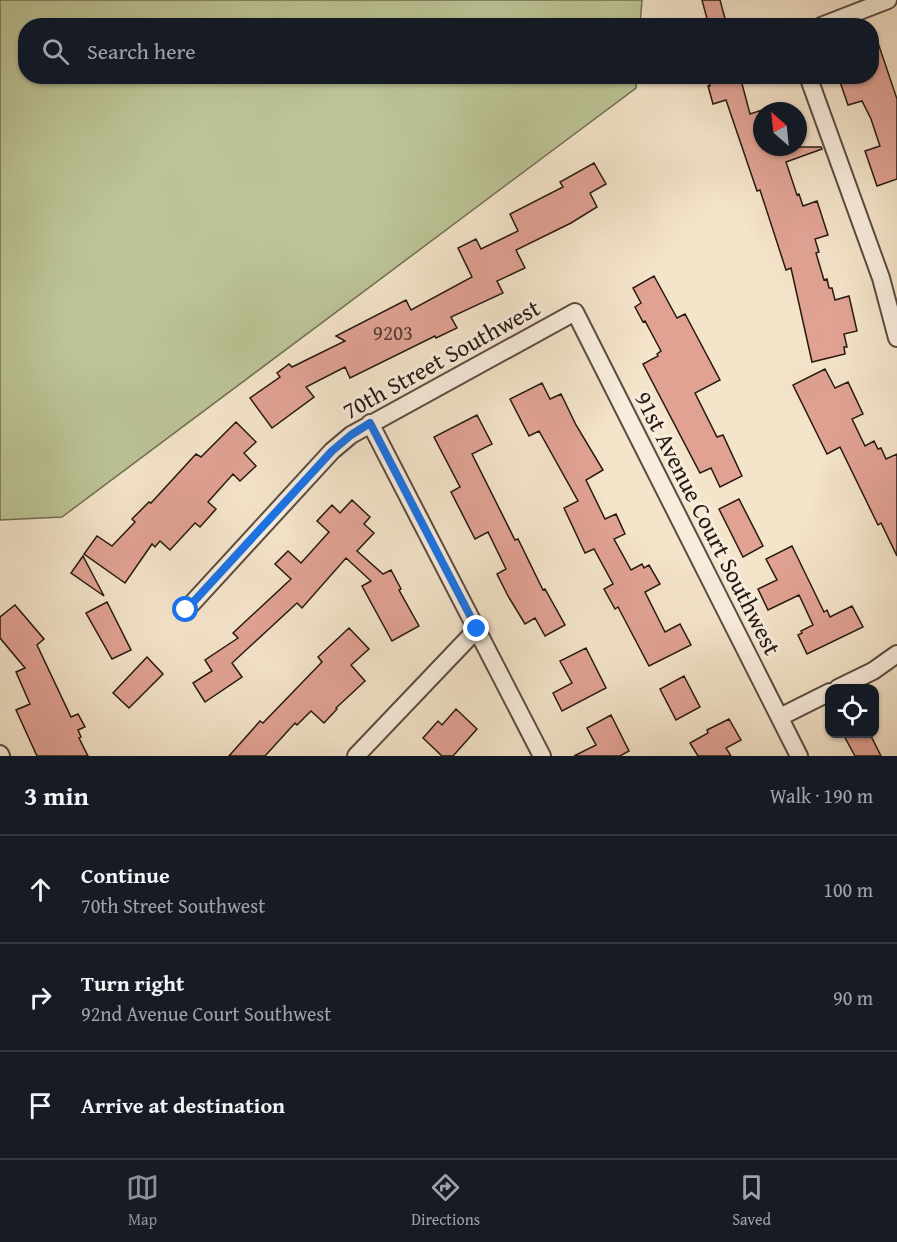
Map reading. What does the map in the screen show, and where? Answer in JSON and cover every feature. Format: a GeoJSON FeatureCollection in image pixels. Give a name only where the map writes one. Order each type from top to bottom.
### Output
{"type":"FeatureCollection","features":[{"type":"Feature","properties":{"kind":"street"},"geometry":{"type":"LineString","coordinates":[[842,18],[888,0]]}},
{"type":"Feature","properties":{"kind":"street"},"geometry":{"type":"LineString","coordinates":[[811,84],[881,278],[897,338]]}},
{"type":"Feature","properties":{"kind":"street","name":"70th Street Southwest"},"geometry":{"type":"LineString","coordinates":[[186,610],[332,451],[351,435],[575,312]]}},
{"type":"Feature","properties":{"kind":"street","name":"91st Avenue Court Southwest"},"geometry":{"type":"LineString","coordinates":[[575,312],[799,756]]}},
{"type":"Feature","properties":{"kind":"street"},"geometry":{"type":"LineString","coordinates":[[370,423],[542,756]]}},
{"type":"Feature","properties":{"kind":"street"},"geometry":{"type":"LineString","coordinates":[[356,756],[477,629]]}},
{"type":"Feature","properties":{"kind":"street"},"geometry":{"type":"LineString","coordinates":[[845,684],[873,671],[897,654]]}},
{"type":"Feature","properties":{"kind":"street"},"geometry":{"type":"LineString","coordinates":[[780,717],[825,694]]}},
{"type":"Feature","properties":{"kind":"green space"},"geometry":{"type":"Polygon","coordinates":[[[0,0],[642,0],[641,18],[18,18],[18,84],[636,84],[636,88],[62,517],[0,520],[0,0]]]}},
{"type":"Feature","properties":{"kind":"building"},"geometry":{"type":"Polygon","coordinates":[[[702,0],[720,0],[725,18],[707,18],[702,0]]]}},
{"type":"Feature","properties":{"kind":"building"},"geometry":{"type":"Polygon","coordinates":[[[879,46],[897,99],[897,179],[877,186],[865,151],[880,146],[871,119],[862,101],[848,105],[841,84],[879,84],[879,46]]]}},
{"type":"Feature","properties":{"kind":"building"},"geometry":{"type":"Polygon","coordinates":[[[709,84],[742,84],[750,114],[753,113],[753,156],[803,156],[786,162],[803,206],[817,201],[828,235],[815,239],[819,252],[816,253],[824,280],[827,279],[829,288],[832,288],[835,300],[849,296],[857,331],[844,334],[847,347],[844,347],[845,354],[812,362],[791,268],[786,270],[760,190],[757,191],[726,100],[713,104],[709,84]]]}},
{"type":"Feature","properties":{"kind":"building"},"geometry":{"type":"Polygon","coordinates":[[[807,147],[821,147],[822,149],[807,154],[807,147]]]}},
{"type":"Feature","properties":{"kind":"building"},"geometry":{"type":"Polygon","coordinates":[[[594,163],[606,184],[590,193],[597,207],[571,223],[516,250],[525,268],[497,281],[503,293],[451,317],[457,328],[436,338],[435,336],[350,378],[345,367],[306,387],[314,397],[272,428],[250,398],[280,377],[277,373],[289,364],[292,367],[345,341],[336,336],[406,300],[411,310],[472,277],[458,248],[476,239],[481,249],[518,231],[510,214],[563,187],[560,182],[594,163]]]}},
{"type":"Feature","properties":{"kind":"building"},"geometry":{"type":"Polygon","coordinates":[[[654,276],[677,318],[685,314],[720,380],[695,393],[717,437],[723,435],[742,476],[720,487],[711,468],[700,473],[643,364],[658,356],[657,354],[661,351],[635,307],[641,303],[633,288],[654,276]]]}},
{"type":"Feature","properties":{"kind":"building"},"geometry":{"type":"Polygon","coordinates":[[[825,369],[835,388],[848,382],[863,414],[852,419],[865,446],[874,441],[878,449],[881,448],[886,459],[897,454],[897,556],[881,523],[878,525],[840,447],[827,454],[793,385],[825,369]]]}},
{"type":"Feature","properties":{"kind":"building"},"geometry":{"type":"Polygon","coordinates":[[[542,383],[550,399],[561,394],[576,425],[603,470],[586,480],[605,519],[616,514],[625,534],[614,539],[631,570],[642,564],[644,568],[649,565],[660,584],[645,592],[665,632],[680,624],[691,645],[649,666],[618,607],[615,609],[604,589],[613,584],[594,549],[585,553],[564,508],[578,501],[539,431],[529,436],[510,399],[542,383]]]}},
{"type":"Feature","properties":{"kind":"building"},"geometry":{"type":"Polygon","coordinates":[[[477,415],[492,444],[472,454],[515,540],[518,539],[543,590],[545,589],[565,625],[545,636],[535,618],[525,624],[508,596],[497,574],[506,569],[488,532],[475,539],[451,492],[460,487],[434,437],[477,415]]]}},
{"type":"Feature","properties":{"kind":"building"},"geometry":{"type":"Polygon","coordinates":[[[236,422],[256,442],[244,453],[256,466],[240,481],[233,474],[208,502],[216,509],[200,527],[195,523],[170,550],[160,541],[155,547],[152,544],[125,583],[84,554],[97,536],[112,546],[135,522],[132,519],[149,502],[151,503],[196,454],[201,457],[236,422]]]}},
{"type":"Feature","properties":{"kind":"building"},"geometry":{"type":"Polygon","coordinates":[[[739,499],[763,546],[743,557],[719,509],[739,499]]]}},
{"type":"Feature","properties":{"kind":"building"},"geometry":{"type":"Polygon","coordinates":[[[352,500],[370,517],[364,524],[374,533],[357,551],[383,574],[391,570],[419,626],[392,641],[362,586],[371,581],[346,558],[302,608],[297,603],[232,663],[242,677],[205,702],[193,683],[212,671],[205,660],[238,638],[233,633],[291,579],[275,564],[288,551],[301,563],[329,532],[317,521],[332,505],[340,513],[352,500]]]}},
{"type":"Feature","properties":{"kind":"building"},"geometry":{"type":"Polygon","coordinates":[[[792,546],[824,612],[827,610],[830,617],[852,606],[863,627],[807,654],[798,635],[813,625],[799,595],[768,610],[758,589],[777,580],[766,559],[792,546]]]}},
{"type":"Feature","properties":{"kind":"building"},"geometry":{"type":"Polygon","coordinates":[[[83,556],[104,596],[71,573],[83,556]]]}},
{"type":"Feature","properties":{"kind":"building"},"geometry":{"type":"Polygon","coordinates":[[[107,602],[131,650],[112,659],[86,613],[107,602]]]}},
{"type":"Feature","properties":{"kind":"building"},"geometry":{"type":"Polygon","coordinates":[[[15,605],[44,639],[37,645],[71,717],[78,714],[85,727],[78,730],[81,737],[79,738],[88,756],[37,756],[16,710],[30,704],[16,672],[25,668],[0,638],[0,617],[15,605]]]}},
{"type":"Feature","properties":{"kind":"building"},"geometry":{"type":"Polygon","coordinates":[[[349,628],[369,649],[351,665],[365,681],[336,708],[324,723],[311,711],[297,725],[295,723],[265,756],[229,756],[260,721],[263,723],[322,662],[318,657],[349,628]]]}},
{"type":"Feature","properties":{"kind":"building"},"geometry":{"type":"Polygon","coordinates":[[[586,648],[606,688],[562,711],[553,693],[572,683],[560,661],[586,648]]]}},
{"type":"Feature","properties":{"kind":"building"},"geometry":{"type":"Polygon","coordinates":[[[147,657],[163,674],[129,708],[113,693],[147,657]]]}},
{"type":"Feature","properties":{"kind":"building"},"geometry":{"type":"Polygon","coordinates":[[[684,676],[700,707],[676,720],[660,689],[684,676]]]}},
{"type":"Feature","properties":{"kind":"building"},"geometry":{"type":"Polygon","coordinates":[[[456,709],[477,729],[453,756],[442,756],[423,738],[438,721],[442,725],[456,709]]]}},
{"type":"Feature","properties":{"kind":"building"},"geometry":{"type":"Polygon","coordinates":[[[611,715],[629,751],[620,756],[574,756],[596,745],[587,728],[611,715]]]}},
{"type":"Feature","properties":{"kind":"building"},"geometry":{"type":"Polygon","coordinates":[[[729,719],[741,740],[726,748],[731,756],[698,756],[690,743],[708,733],[707,730],[729,719]]]}},
{"type":"Feature","properties":{"kind":"building"},"geometry":{"type":"Polygon","coordinates":[[[845,738],[872,738],[881,756],[855,756],[845,738]]]}},
{"type":"Feature","properties":{"kind":"route"},"geometry":{"type":"LineString","coordinates":[[186,610],[332,451],[370,423],[477,629]]}}]}
